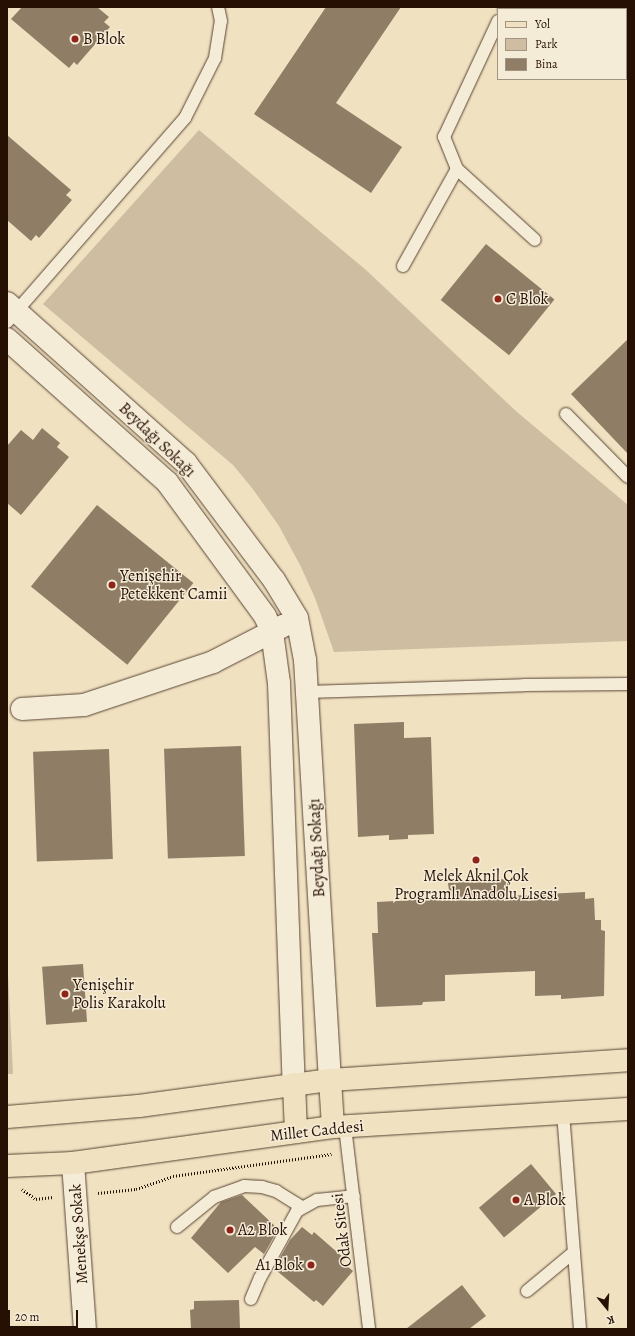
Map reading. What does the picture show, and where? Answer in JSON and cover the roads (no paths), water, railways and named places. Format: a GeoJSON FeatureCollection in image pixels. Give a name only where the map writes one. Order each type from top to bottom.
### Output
{"type":"FeatureCollection","features":[{"type":"Feature","properties":{"kind":"main road"},"geometry":{"type":"LineString","coordinates":[[7,1117],[139,1106],[330,1080],[628,1060]]}},
{"type":"Feature","properties":{"kind":"main road"},"geometry":{"type":"LineString","coordinates":[[330,1080],[339,1127]]}},
{"type":"Feature","properties":{"kind":"main road"},"geometry":{"type":"LineString","coordinates":[[294,1084],[296,1132]]}},
{"type":"Feature","properties":{"kind":"main road","name":"Millet Caddesi"},"geometry":{"type":"LineString","coordinates":[[7,1166],[73,1163],[339,1127],[628,1109]]}},
{"type":"Feature","properties":{"kind":"street","name":"Beydağı Sokağı"},"geometry":{"type":"LineString","coordinates":[[10,312],[186,463],[274,580],[297,618],[303,639],[307,692],[330,1080]]}},
{"type":"Feature","properties":{"kind":"street","name":"Beydağı Sokağı"},"geometry":{"type":"LineString","coordinates":[[7,339],[167,482],[265,616],[272,632],[279,683],[294,1084]]}},
{"type":"Feature","properties":{"kind":"street"},"geometry":{"type":"LineString","coordinates":[[22,709],[84,705],[213,662],[297,618]]}},
{"type":"Feature","properties":{"kind":"street","name":"Menekşe Sokak"},"geometry":{"type":"LineString","coordinates":[[73,1163],[85,1329]]}},
{"type":"Feature","properties":{"kind":"lane"},"geometry":{"type":"LineString","coordinates":[[10,312],[185,118],[215,58],[221,21],[218,7]]}},
{"type":"Feature","properties":{"kind":"lane"},"geometry":{"type":"LineString","coordinates":[[497,23],[444,137],[457,170],[535,240]]}},
{"type":"Feature","properties":{"kind":"lane"},"geometry":{"type":"LineString","coordinates":[[403,266],[457,170]]}},
{"type":"Feature","properties":{"kind":"lane"},"geometry":{"type":"LineString","coordinates":[[566,414],[628,477]]}},
{"type":"Feature","properties":{"kind":"lane"},"geometry":{"type":"LineString","coordinates":[[307,692],[524,684],[628,684]]}},
{"type":"Feature","properties":{"kind":"lane"},"geometry":{"type":"LineString","coordinates":[[563,1113],[580,1329]]}},
{"type":"Feature","properties":{"kind":"lane","name":"Odak Sitesi"},"geometry":{"type":"LineString","coordinates":[[339,1127],[349,1152],[369,1329]]}},
{"type":"Feature","properties":{"kind":"lane"},"geometry":{"type":"LineString","coordinates":[[178,1227],[214,1197],[244,1186],[262,1187],[276,1191],[302,1206]]}},
{"type":"Feature","properties":{"kind":"lane"},"geometry":{"type":"LineString","coordinates":[[251,1299],[292,1217],[302,1206],[317,1200],[354,1196]]}},
{"type":"Feature","properties":{"kind":"lane"},"geometry":{"type":"LineString","coordinates":[[527,1291],[574,1252]]}},
{"type":"Feature","properties":{"kind":"place","name":"B Blok"},"geometry":{"type":"Point","coordinates":[75,39]}},
{"type":"Feature","properties":{"kind":"place","name":"C Blok"},"geometry":{"type":"Point","coordinates":[498,299]}},
{"type":"Feature","properties":{"kind":"place","name":"Yenişehir Petekkent Camii"},"geometry":{"type":"Point","coordinates":[112,585]}},
{"type":"Feature","properties":{"kind":"place","name":"Melek Aknil Çok Programlı Anadolu Lisesi"},"geometry":{"type":"Point","coordinates":[476,860]}},
{"type":"Feature","properties":{"kind":"place","name":"Yenişehir Polis Karakolu"},"geometry":{"type":"Point","coordinates":[65,994]}},
{"type":"Feature","properties":{"kind":"place","name":"A Blok"},"geometry":{"type":"Point","coordinates":[516,1200]}},
{"type":"Feature","properties":{"kind":"place","name":"A2 Blok"},"geometry":{"type":"Point","coordinates":[230,1230]}},
{"type":"Feature","properties":{"kind":"place","name":"A1 Blok"},"geometry":{"type":"Point","coordinates":[311,1265]}}]}
